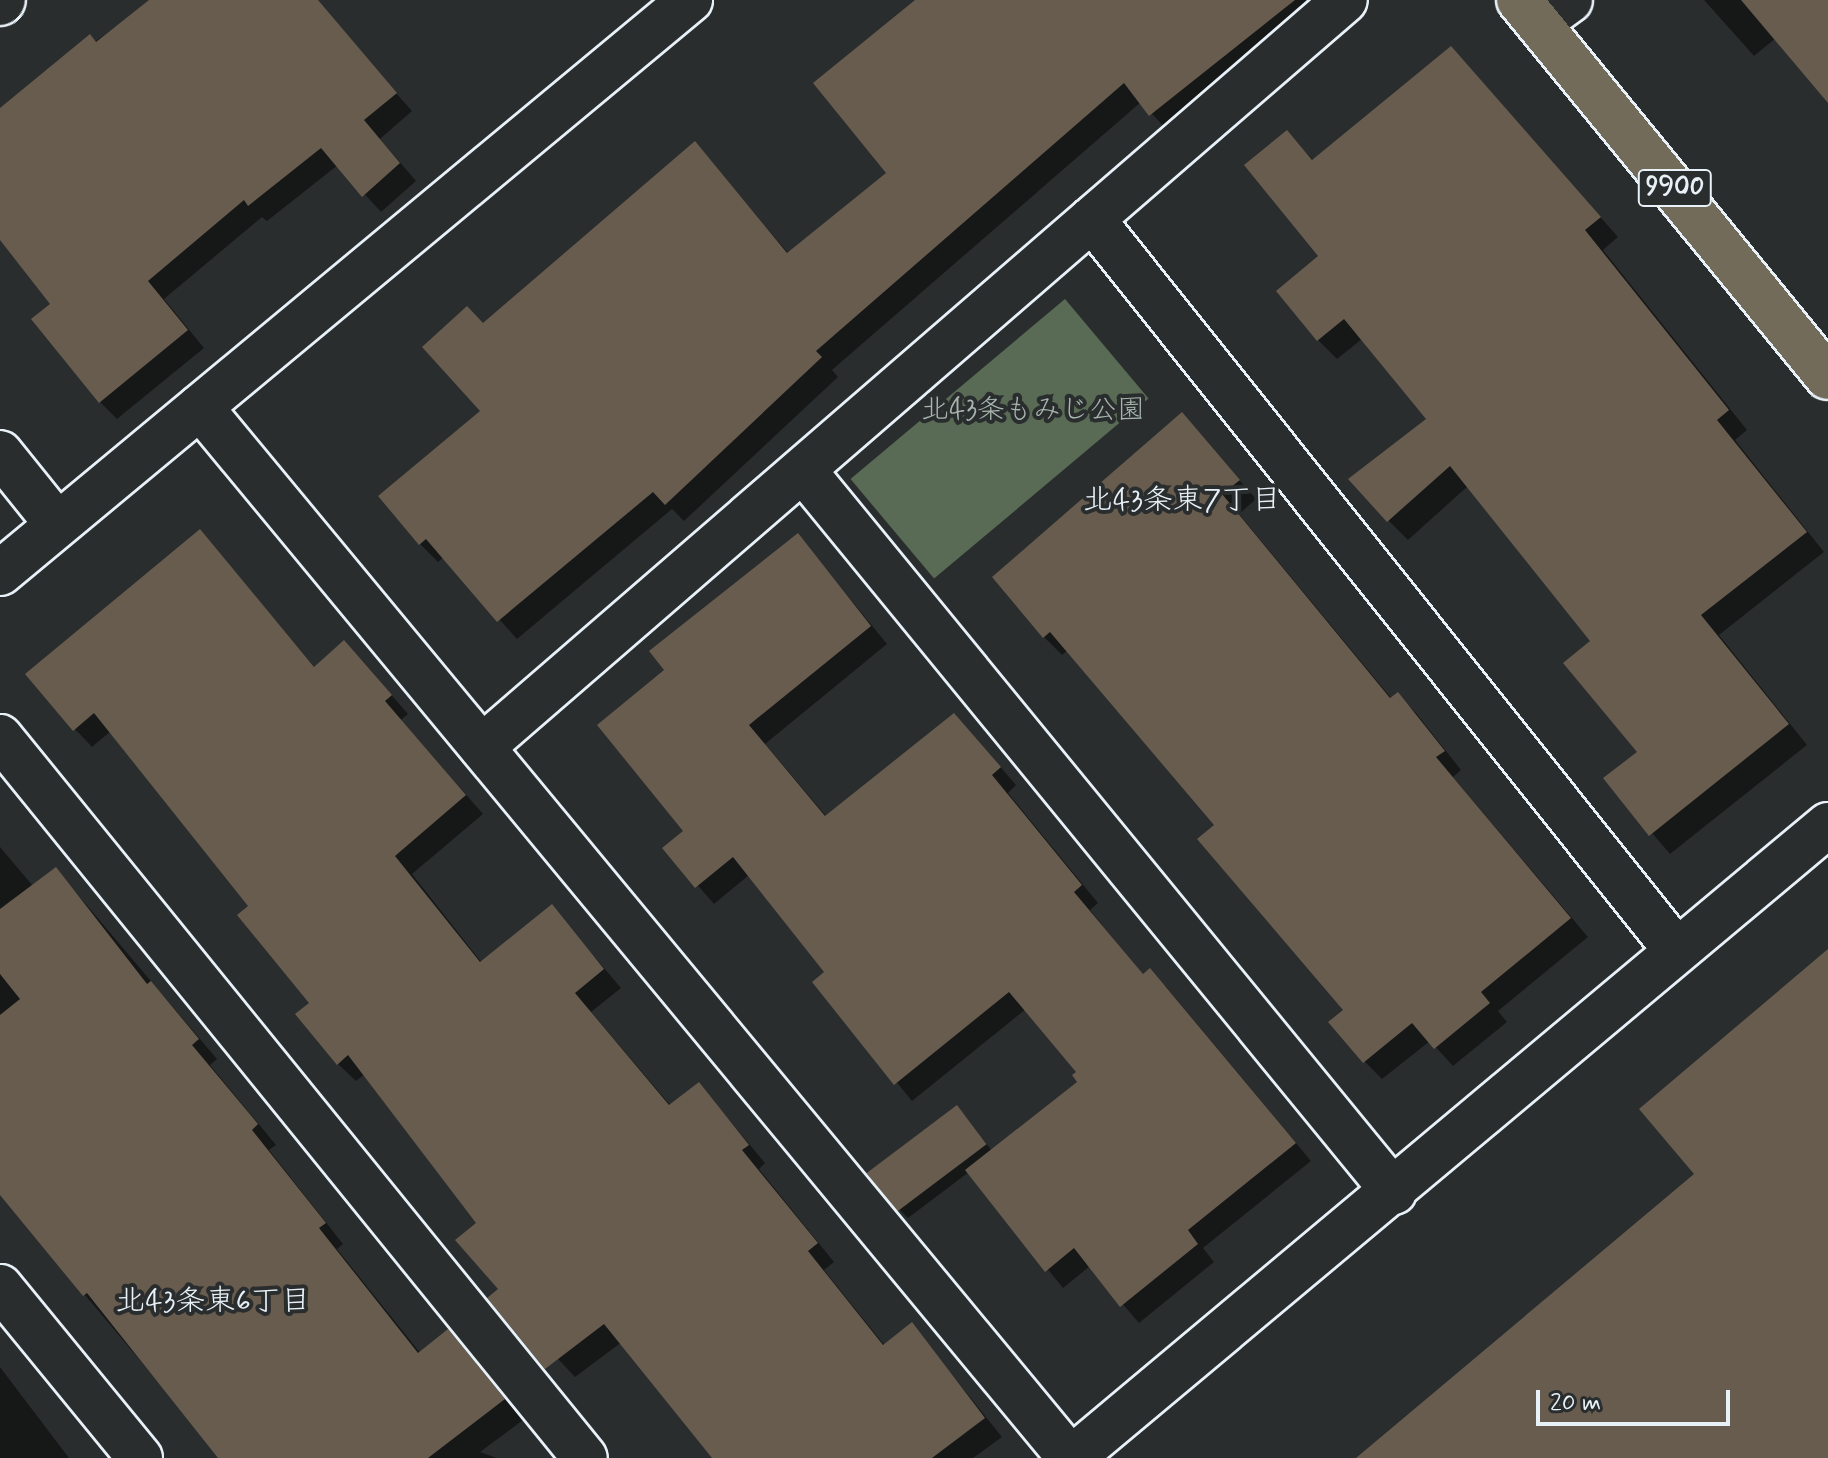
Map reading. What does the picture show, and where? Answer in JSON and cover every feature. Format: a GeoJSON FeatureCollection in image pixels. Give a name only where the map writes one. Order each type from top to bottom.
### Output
{"type":"FeatureCollection","features":[{"type":"Feature","properties":{"kind":"main road","name":"9900"},"geometry":{"type":"LineString","coordinates":[[1543,7],[1828,377]]}},
{"type":"Feature","properties":{"kind":"street"},"geometry":{"type":"LineString","coordinates":[[0,573],[690,0]]}},
{"type":"Feature","properties":{"kind":"street"},"geometry":{"type":"LineString","coordinates":[[482,747],[1345,0]]}},
{"type":"Feature","properties":{"kind":"street"},"geometry":{"type":"LineString","coordinates":[[1092,219],[1676,950]]}},
{"type":"Feature","properties":{"kind":"street"},"geometry":{"type":"LineString","coordinates":[[200,407],[1071,1458],[1394,1192],[1676,950],[1828,825]]}},
{"type":"Feature","properties":{"kind":"street"},"geometry":{"type":"LineString","coordinates":[[0,453],[57,524]]}},
{"type":"Feature","properties":{"kind":"street"},"geometry":{"type":"LineString","coordinates":[[803,470],[1394,1192]]}},
{"type":"Feature","properties":{"kind":"street"},"geometry":{"type":"LineString","coordinates":[[0,737],[585,1458]]}},
{"type":"Feature","properties":{"kind":"street"},"geometry":{"type":"LineString","coordinates":[[0,1287],[140,1458]]}},
{"type":"Feature","properties":{"kind":"green space","name":"北43条もみじ公園"},"geometry":{"type":"Polygon","coordinates":[[[1065,299],[1149,399],[934,579],[851,479],[1065,299]]]}},
{"type":"Feature","properties":{"kind":"building"},"geometry":{"type":"Polygon","coordinates":[[[149,0],[318,0],[397,93],[364,120],[400,163],[362,197],[321,148],[248,206],[244,200],[148,281],[188,330],[99,403],[31,319],[50,304],[0,240],[0,108],[90,34],[96,42],[149,0]]]}},
{"type":"Feature","properties":{"kind":"building"},"geometry":{"type":"Polygon","coordinates":[[[915,0],[1295,0],[1149,116],[1124,83],[816,351],[822,357],[665,505],[653,492],[497,622],[426,539],[419,545],[378,496],[480,411],[422,347],[467,306],[483,323],[695,141],[787,253],[886,173],[813,83],[915,0]]]}},
{"type":"Feature","properties":{"kind":"building"},"geometry":{"type":"Polygon","coordinates":[[[1741,0],[1828,0],[1828,103],[1741,0]]]}},
{"type":"Feature","properties":{"kind":"building"},"geometry":{"type":"Polygon","coordinates":[[[1451,46],[1601,217],[1585,230],[1729,410],[1717,420],[1807,532],[1701,615],[1789,724],[1649,836],[1603,778],[1637,752],[1563,663],[1590,641],[1450,466],[1387,522],[1348,479],[1426,419],[1344,319],[1317,341],[1276,291],[1318,256],[1244,165],[1287,130],[1312,160],[1451,46]]]}},
{"type":"Feature","properties":{"kind":"building"},"geometry":{"type":"Polygon","coordinates":[[[1182,412],[1240,480],[1222,494],[1390,698],[1398,692],[1445,751],[1436,757],[1571,918],[1481,992],[1490,1003],[1434,1049],[1412,1023],[1363,1063],[1328,1022],[1343,1010],[1197,839],[1214,825],[1050,632],[1043,638],[992,577],[1182,412]]]}},
{"type":"Feature","properties":{"kind":"building"},"geometry":{"type":"Polygon","coordinates":[[[200,529],[314,667],[344,640],[392,695],[385,701],[466,795],[395,856],[480,962],[552,904],[604,969],[575,993],[669,1105],[699,1082],[749,1145],[742,1150],[818,1243],[808,1251],[883,1345],[912,1322],[985,1418],[932,1458],[712,1458],[604,1324],[545,1369],[487,1298],[498,1289],[455,1240],[476,1223],[348,1055],[337,1065],[295,1014],[309,1003],[237,915],[248,906],[94,713],[73,731],[25,674],[200,529]]]}},
{"type":"Feature","properties":{"kind":"building"},"geometry":{"type":"Polygon","coordinates":[[[798,533],[871,626],[749,725],[825,816],[954,713],[1001,767],[992,775],[1082,885],[1074,892],[1143,974],[1150,968],[1296,1143],[1188,1230],[1198,1244],[1120,1307],[1074,1248],[1045,1272],[965,1170],[1077,1082],[1072,1075],[1076,1072],[1009,992],[894,1085],[812,982],[824,972],[733,857],[695,888],[662,848],[683,831],[597,725],[664,670],[649,651],[798,533]]]}},
{"type":"Feature","properties":{"kind":"building"},"geometry":{"type":"Polygon","coordinates":[[[56,867],[147,984],[151,981],[199,1039],[192,1045],[258,1124],[252,1130],[326,1223],[319,1228],[418,1353],[448,1329],[505,1399],[428,1458],[218,1458],[87,1293],[83,1296],[0,1195],[0,1015],[20,999],[0,974],[0,909],[56,867]]]}},
{"type":"Feature","properties":{"kind":"building"},"geometry":{"type":"Polygon","coordinates":[[[1828,949],[1828,1458],[1356,1458],[1694,1174],[1639,1109],[1828,949]]]}},
{"type":"Feature","properties":{"kind":"building"},"geometry":{"type":"Polygon","coordinates":[[[957,1105],[986,1144],[896,1212],[867,1173],[957,1105]]]}},
{"type":"Feature","properties":{"kind":"district","name":"北43条東7丁目"},"geometry":{"type":"Point","coordinates":[1182,501]}},
{"type":"Feature","properties":{"kind":"district","name":"北43条東6丁目"},"geometry":{"type":"Point","coordinates":[213,1302]}}]}
